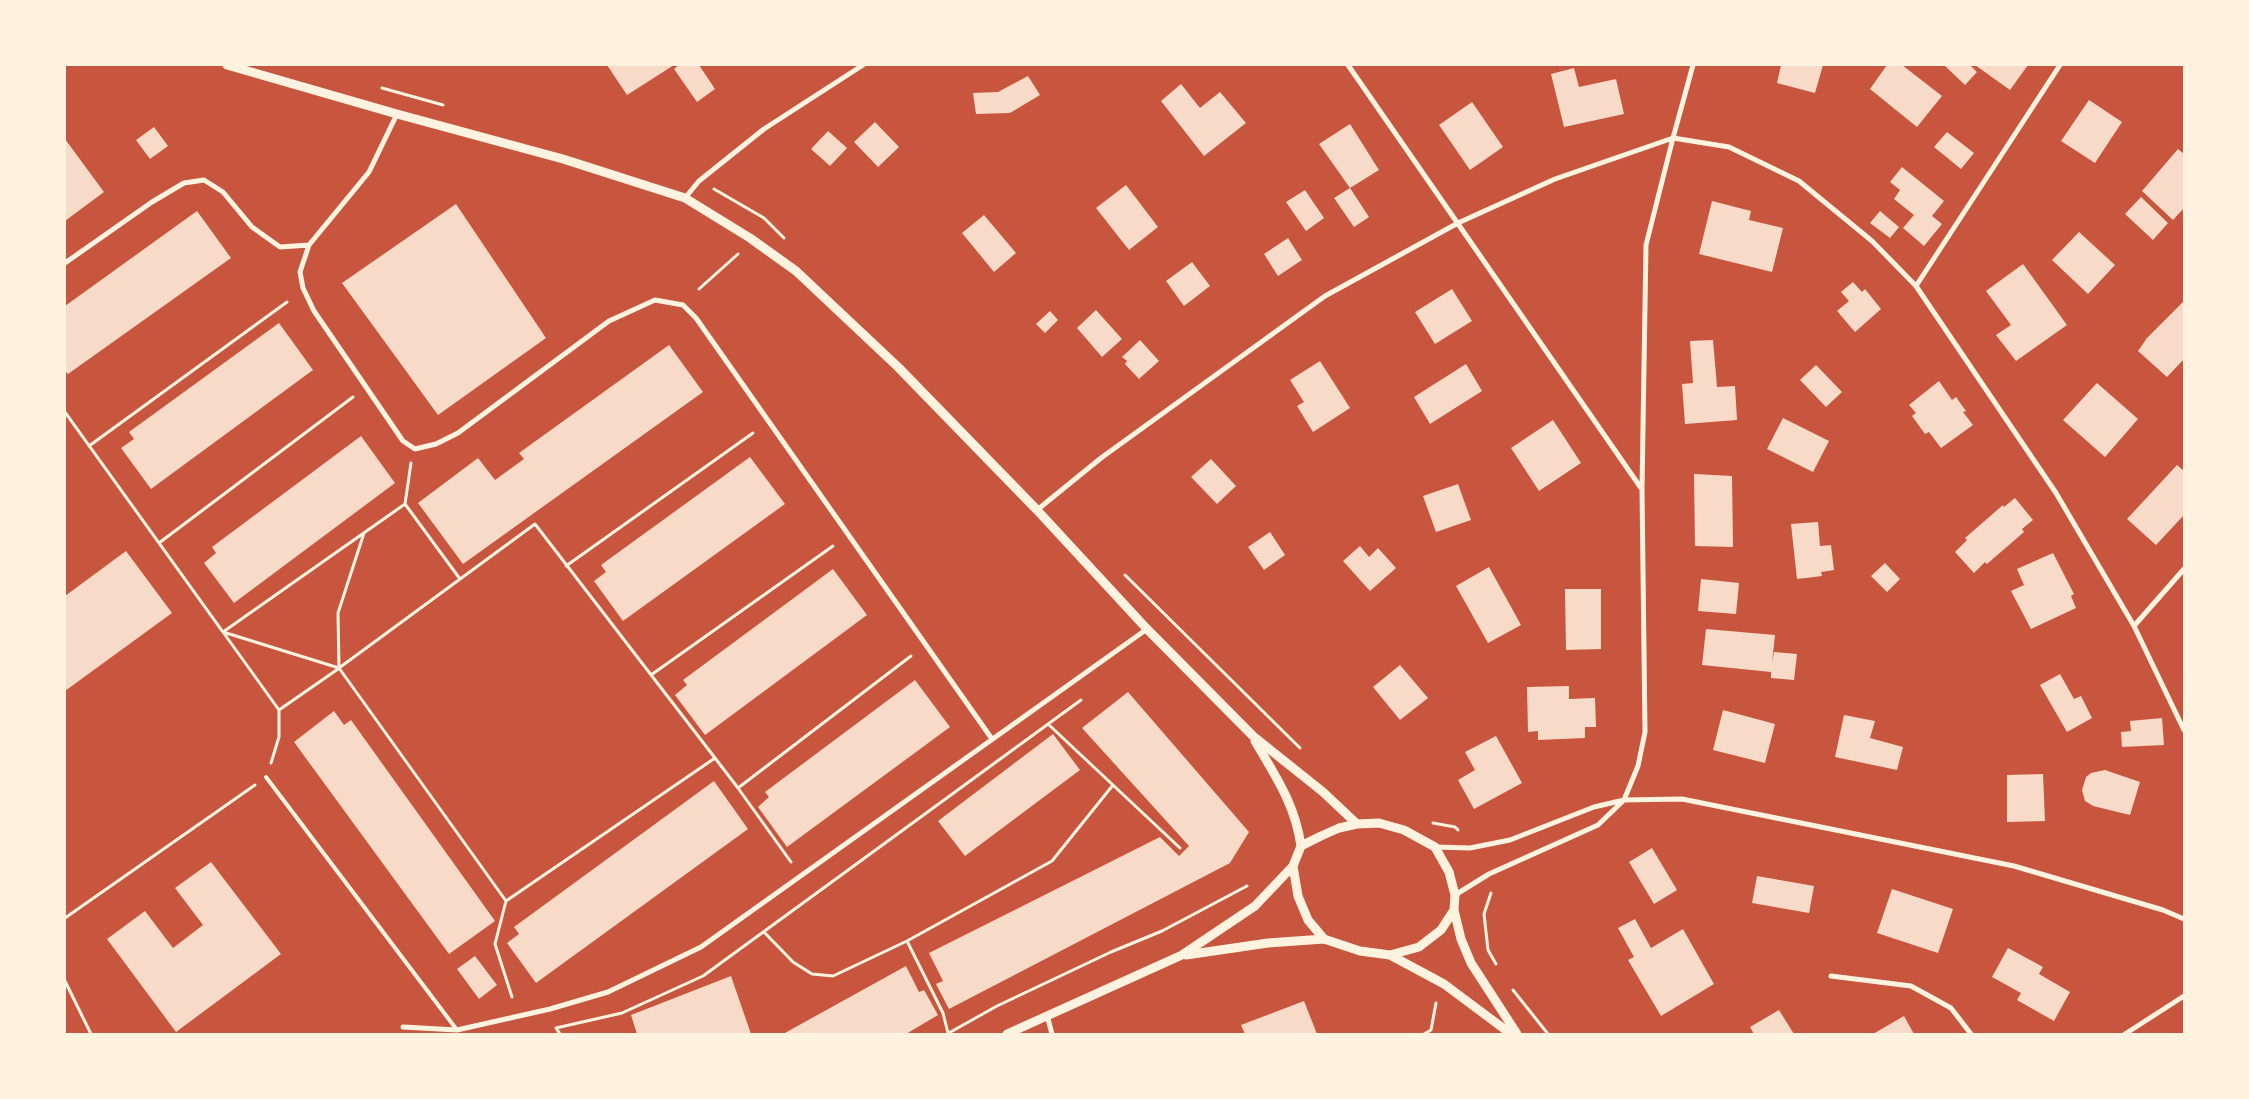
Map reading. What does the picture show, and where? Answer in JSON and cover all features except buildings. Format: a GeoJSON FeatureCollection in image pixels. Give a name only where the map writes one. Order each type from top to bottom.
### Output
{"type":"FeatureCollection","features":[{"type":"Feature","properties":{"kind":"street"},"geometry":{"type":"LineString","coordinates":[[227,65],[396,114],[563,158],[685,198],[750,238],[796,271],[898,367],[1037,510],[1147,629],[1252,736],[1323,792],[1357,824]]}},
{"type":"Feature","properties":{"kind":"street"},"geometry":{"type":"LineString","coordinates":[[685,198],[698,181],[764,129],[863,65]]}},
{"type":"Feature","properties":{"kind":"street"},"geometry":{"type":"LineString","coordinates":[[1348,65],[1642,489]]}},
{"type":"Feature","properties":{"kind":"street"},"geometry":{"type":"LineString","coordinates":[[1455,895],[1489,874],[1598,825],[1624,800],[1638,766],[1645,732],[1642,489],[1646,245],[1672,138],[1693,65]]}},
{"type":"Feature","properties":{"kind":"street"},"geometry":{"type":"LineString","coordinates":[[1916,286],[2060,65]]}},
{"type":"Feature","properties":{"kind":"street"},"geometry":{"type":"LineString","coordinates":[[396,114],[370,172],[309,245],[300,272],[303,288],[314,311],[403,441],[415,449],[436,444],[458,433],[610,321],[655,300],[683,305],[696,318],[992,739]]}},
{"type":"Feature","properties":{"kind":"street"},"geometry":{"type":"LineString","coordinates":[[1037,510],[1101,458],[1325,296],[1458,223],[1555,179],[1672,138],[1729,147],[1800,181],[1872,241],[1916,286],[2056,492],[2134,626],[2184,730]]}},
{"type":"Feature","properties":{"kind":"street"},"geometry":{"type":"LineString","coordinates":[[65,263],[152,202],[184,183],[204,180],[223,192],[252,227],[280,247],[309,245]]}},
{"type":"Feature","properties":{"kind":"street"},"geometry":{"type":"LineString","coordinates":[[2134,626],[2184,569]]}},
{"type":"Feature","properties":{"kind":"street"},"geometry":{"type":"LineString","coordinates":[[403,1027],[457,1030],[550,1008],[608,992],[701,947],[1147,629]]}},
{"type":"Feature","properties":{"kind":"street"},"geometry":{"type":"LineString","coordinates":[[1006,1034],[1182,955],[1255,906],[1293,866],[1301,846],[1298,824],[1290,801],[1252,736]]}},
{"type":"Feature","properties":{"kind":"street"},"geometry":{"type":"LineString","coordinates":[[1301,846],[1339,828],[1357,824],[1380,824],[1404,830],[1435,847],[1470,848],[1510,840],[1594,807],[1624,800],[1682,799],[2014,866],[2163,910],[2184,919]]}},
{"type":"Feature","properties":{"kind":"street"},"geometry":{"type":"LineString","coordinates":[[1435,847],[1449,872],[1455,895],[1454,910],[1461,939],[1471,963],[1517,1034]]}},
{"type":"Feature","properties":{"kind":"street"},"geometry":{"type":"LineString","coordinates":[[1293,866],[1298,896],[1308,920],[1324,939]]}},
{"type":"Feature","properties":{"kind":"street"},"geometry":{"type":"LineString","coordinates":[[1390,955],[1419,947],[1441,930],[1454,910]]}},
{"type":"Feature","properties":{"kind":"street"},"geometry":{"type":"LineString","coordinates":[[1182,955],[1268,943],[1324,939],[1360,951],[1390,955],[1444,984],[1511,1034]]}},
{"type":"Feature","properties":{"kind":"street"},"geometry":{"type":"LineString","coordinates":[[1831,976],[1911,986],[1952,1008],[1971,1034]]}},
{"type":"Feature","properties":{"kind":"street"},"geometry":{"type":"LineString","coordinates":[[2125,1034],[2184,996]]}},
{"type":"Feature","properties":{"kind":"street"},"geometry":{"type":"LineString","coordinates":[[1047,1014],[1052,1034]]}},
{"type":"Feature","properties":{"kind":"lane"},"geometry":{"type":"LineString","coordinates":[[266,777],[457,1030]]}},
{"type":"Feature","properties":{"kind":"path"},"geometry":{"type":"LineString","coordinates":[[373,86],[449,107]]}},
{"type":"Feature","properties":{"kind":"path"},"geometry":{"type":"LineString","coordinates":[[698,181],[764,218],[786,239]]}},
{"type":"Feature","properties":{"kind":"path"},"geometry":{"type":"LineString","coordinates":[[699,290],[738,254]]}},
{"type":"Feature","properties":{"kind":"path"},"geometry":{"type":"LineString","coordinates":[[89,446],[287,302]]}},
{"type":"Feature","properties":{"kind":"path"},"geometry":{"type":"LineString","coordinates":[[159,543],[353,398]]}},
{"type":"Feature","properties":{"kind":"path"},"geometry":{"type":"LineString","coordinates":[[65,412],[279,710],[280,737],[266,777],[65,918]]}},
{"type":"Feature","properties":{"kind":"path"},"geometry":{"type":"LineString","coordinates":[[566,566],[753,434]]}},
{"type":"Feature","properties":{"kind":"path"},"geometry":{"type":"LineString","coordinates":[[223,632],[405,504],[415,449]]}},
{"type":"Feature","properties":{"kind":"path"},"geometry":{"type":"LineString","coordinates":[[405,504],[460,579]]}},
{"type":"Feature","properties":{"kind":"path"},"geometry":{"type":"LineString","coordinates":[[279,710],[535,524],[738,788],[791,862]]}},
{"type":"Feature","properties":{"kind":"path"},"geometry":{"type":"LineString","coordinates":[[364,532],[338,613],[339,668],[506,902]]}},
{"type":"Feature","properties":{"kind":"path"},"geometry":{"type":"LineString","coordinates":[[651,675],[833,546]]}},
{"type":"Feature","properties":{"kind":"path"},"geometry":{"type":"LineString","coordinates":[[1124,574],[1301,749]]}},
{"type":"Feature","properties":{"kind":"path"},"geometry":{"type":"LineString","coordinates":[[223,632],[339,668]]}},
{"type":"Feature","properties":{"kind":"path"},"geometry":{"type":"LineString","coordinates":[[738,788],[911,656]]}},
{"type":"Feature","properties":{"kind":"path"},"geometry":{"type":"LineString","coordinates":[[1048,724],[1180,848]]}},
{"type":"Feature","properties":{"kind":"path"},"geometry":{"type":"LineString","coordinates":[[512,998],[495,944],[506,902],[715,758]]}},
{"type":"Feature","properties":{"kind":"path"},"geometry":{"type":"LineString","coordinates":[[764,932],[799,966],[812,974],[833,976],[907,941],[1052,861],[1113,785]]}},
{"type":"Feature","properties":{"kind":"path"},"geometry":{"type":"LineString","coordinates":[[1428,822],[1456,828],[1470,848]]}},
{"type":"Feature","properties":{"kind":"path"},"geometry":{"type":"LineString","coordinates":[[1489,874],[1495,881],[1484,914],[1488,950],[1499,970]]}},
{"type":"Feature","properties":{"kind":"path"},"geometry":{"type":"LineString","coordinates":[[907,941],[943,1012],[948,1034],[997,1006],[1111,952],[1162,931],[1250,883]]}},
{"type":"Feature","properties":{"kind":"path"},"geometry":{"type":"LineString","coordinates":[[65,981],[91,1034]]}},
{"type":"Feature","properties":{"kind":"path"},"geometry":{"type":"LineString","coordinates":[[1508,984],[1548,1034]]}},
{"type":"Feature","properties":{"kind":"path"},"geometry":{"type":"LineString","coordinates":[[1424,1034],[1431,1030],[1436,1003]]}},
{"type":"Feature","properties":{"kind":"path"},"geometry":{"type":"LineString","coordinates":[[556,1028],[560,1034]]}}]}
